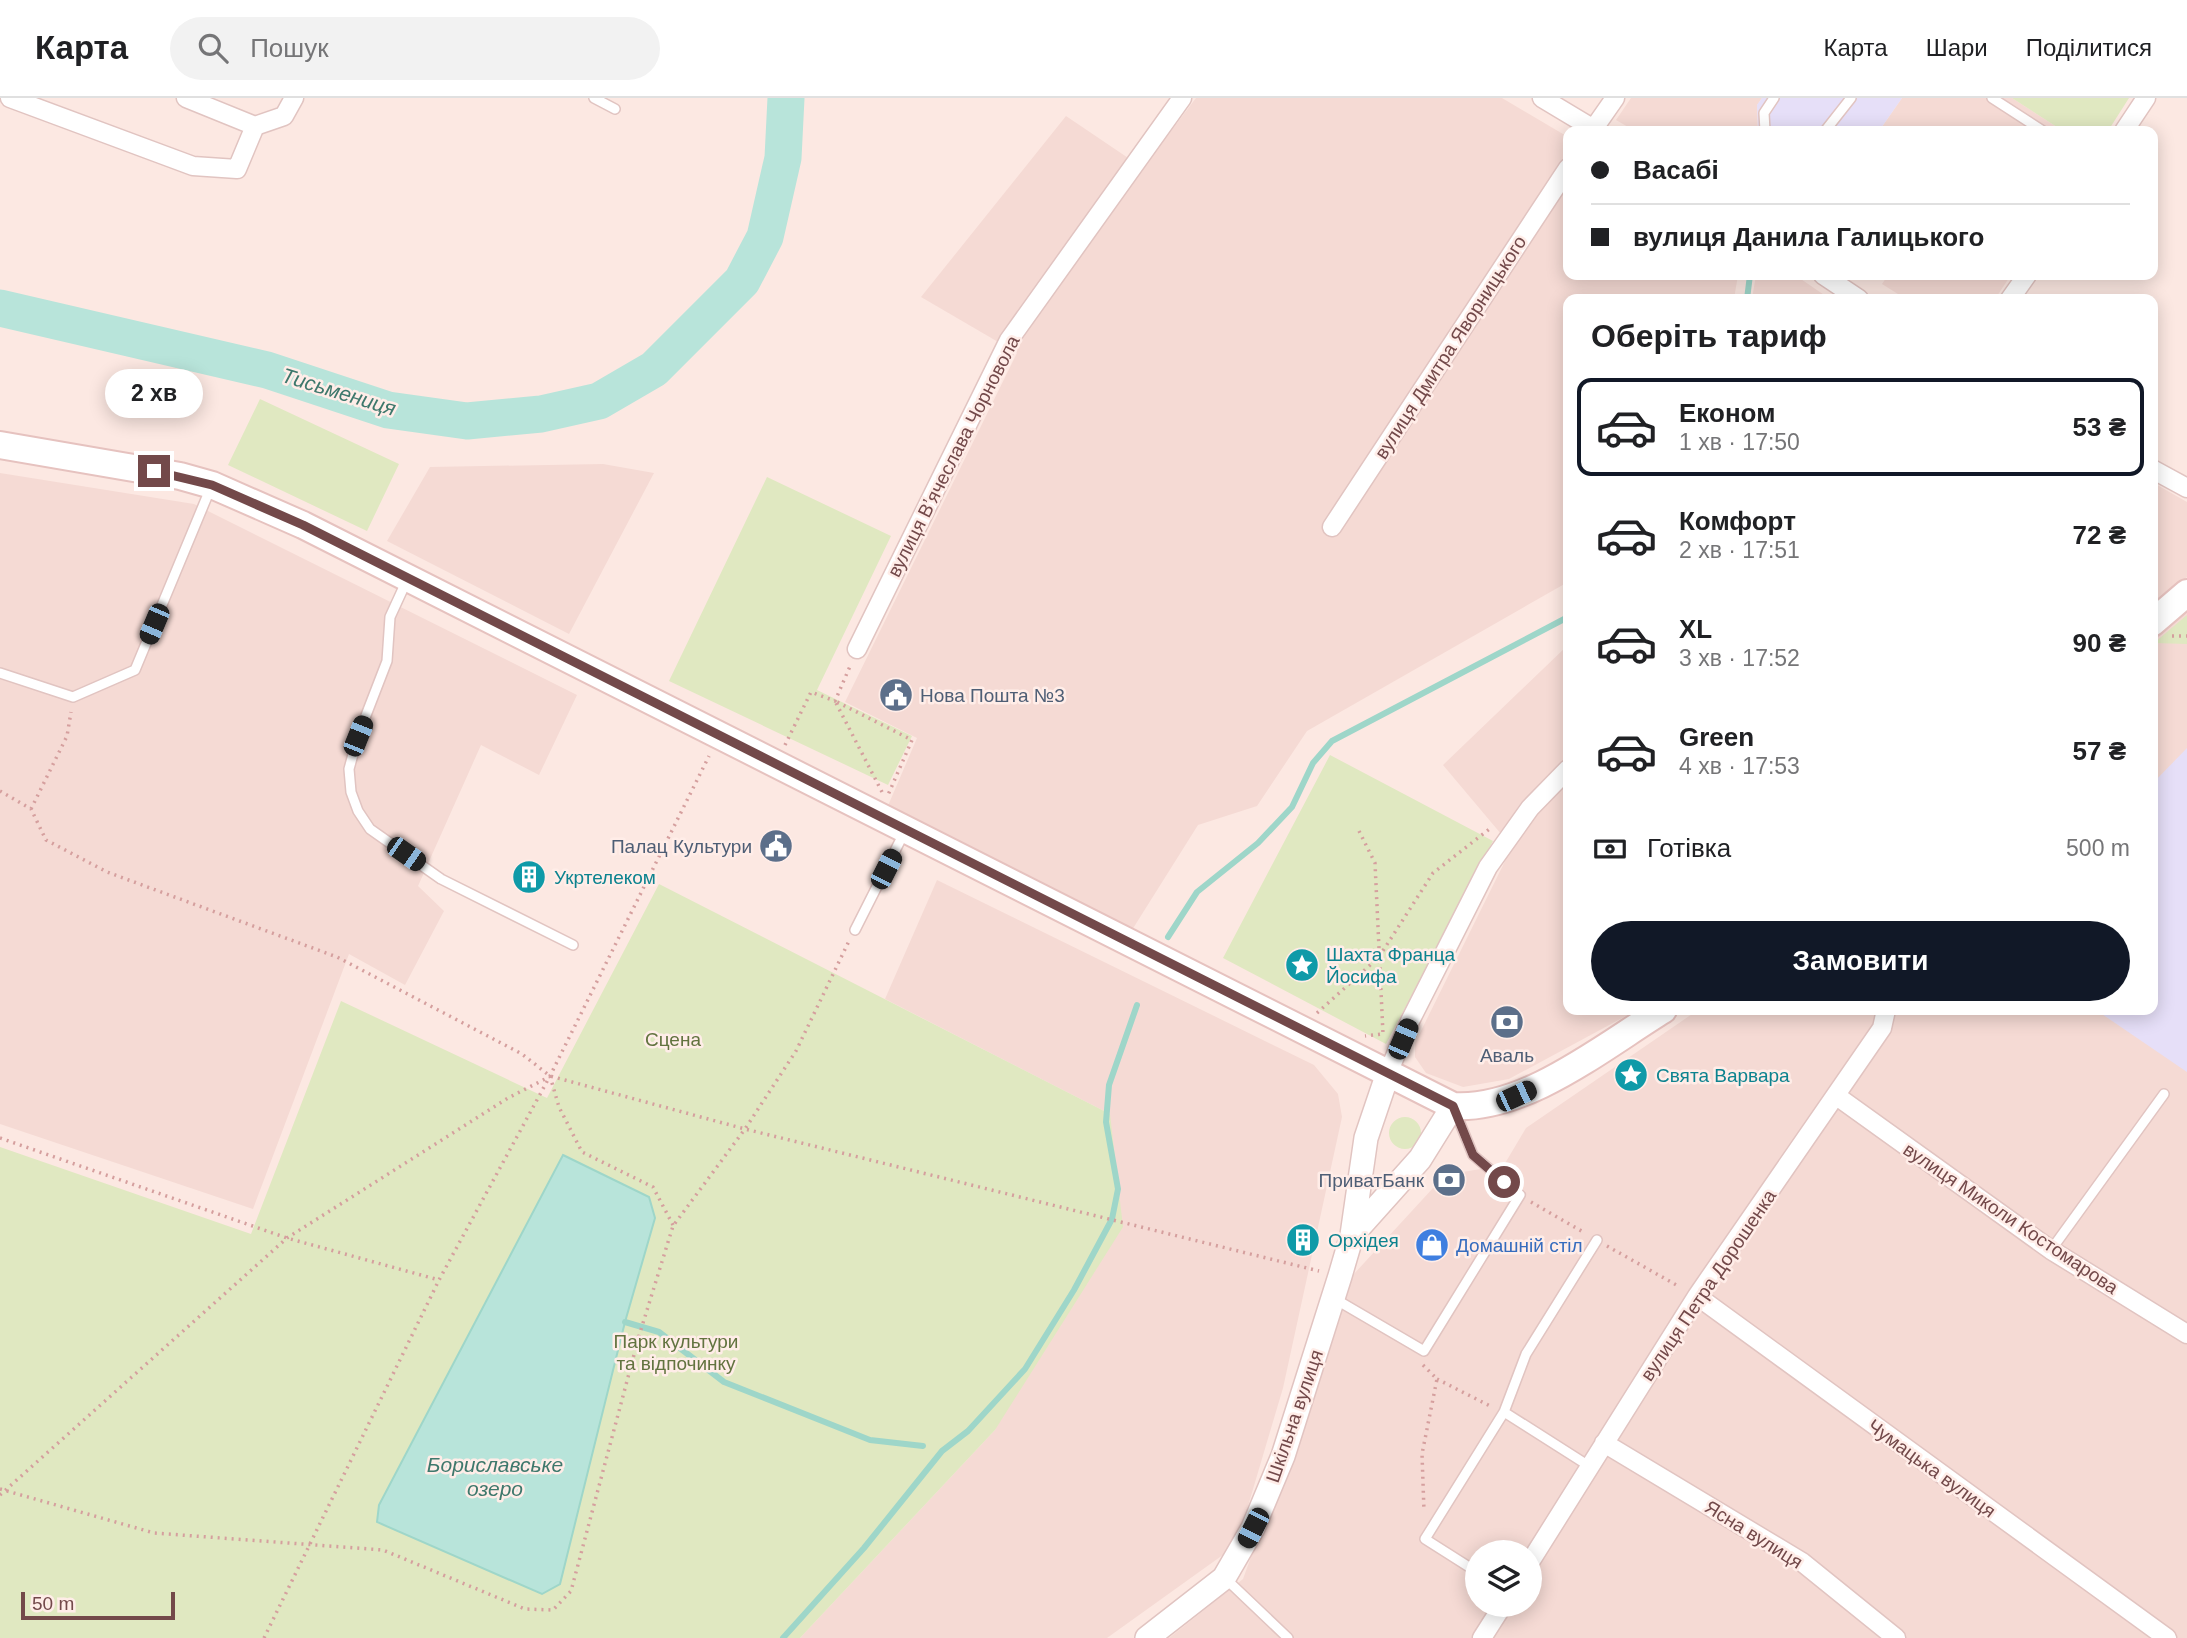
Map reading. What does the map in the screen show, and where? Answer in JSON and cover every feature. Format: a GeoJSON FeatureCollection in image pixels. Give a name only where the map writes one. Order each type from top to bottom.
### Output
{"type":"FeatureCollection","features":[{"type":"Feature","properties":{"kind":"main road"},"geometry":{"type":"LineString","coordinates":[[0,445],[102,460],[212,485],[303,525],[1453,1106],[1488,1105],[1533,1088],[1655,1015]]}},
{"type":"Feature","properties":{"kind":"main road"},"geometry":{"type":"LineString","coordinates":[[2158,618],[2187,593]]}},
{"type":"Feature","properties":{"kind":"street"},"geometry":{"type":"LineString","coordinates":[[10,98],[193,166],[237,169],[255,126]]}},
{"type":"Feature","properties":{"kind":"street"},"geometry":{"type":"LineString","coordinates":[[186,98],[255,126],[285,116],[294,98]]}},
{"type":"Feature","properties":{"kind":"street","name":"вулиця Вʼячеслава Чорновола"},"geometry":{"type":"LineString","coordinates":[[857,649],[1009,340],[1182,98]]}},
{"type":"Feature","properties":{"kind":"street"},"geometry":{"type":"LineString","coordinates":[[1542,98],[1586,126]]}},
{"type":"Feature","properties":{"kind":"street"},"geometry":{"type":"LineString","coordinates":[[1597,126],[1615,98]]}},
{"type":"Feature","properties":{"kind":"street"},"geometry":{"type":"LineString","coordinates":[[2127,126],[2146,98]]}},
{"type":"Feature","properties":{"kind":"street","name":"вулиця Дмитра Яворницького"},"geometry":{"type":"LineString","coordinates":[[1332,527],[1563,176]]}},
{"type":"Feature","properties":{"kind":"street"},"geometry":{"type":"LineString","coordinates":[[1830,280],[1852,294]]}},
{"type":"Feature","properties":{"kind":"street"},"geometry":{"type":"LineString","coordinates":[[2158,472],[2187,488]]}},
{"type":"Feature","properties":{"kind":"street"},"geometry":{"type":"LineString","coordinates":[[1388,1073],[1410,1021],[1488,867],[1530,808],[1563,774]]}},
{"type":"Feature","properties":{"kind":"street","name":"вулиця Петра Дорошенка"},"geometry":{"type":"LineString","coordinates":[[1542,1542],[1697,1297],[1838,1097],[1882,1028],[1885,1015]]}},
{"type":"Feature","properties":{"kind":"street","name":"Шкільна вулиця"},"geometry":{"type":"LineString","coordinates":[[1147,1638],[1224,1578],[1253,1528],[1283,1456],[1337,1287],[1352,1235],[1366,1138],[1388,1073]]}},
{"type":"Feature","properties":{"kind":"street","name":"вулиця Миколи Костомарова"},"geometry":{"type":"LineString","coordinates":[[1838,1097],[2050,1250],[2187,1334]]}},
{"type":"Feature","properties":{"kind":"street","name":"Шкільна вулиця"},"geometry":{"type":"LineString","coordinates":[[1352,1235],[1420,1159],[1453,1106]]}},
{"type":"Feature","properties":{"kind":"street","name":"Чумацька вулиця"},"geometry":{"type":"LineString","coordinates":[[1697,1297],[2167,1638]]}},
{"type":"Feature","properties":{"kind":"street","name":"Ясна вулиця"},"geometry":{"type":"LineString","coordinates":[[1604,1443],[1802,1562],[1896,1638]]}},
{"type":"Feature","properties":{"kind":"street"},"geometry":{"type":"LineString","coordinates":[[1482,1638],[1495,1617]]}},
{"type":"Feature","properties":{"kind":"lane"},"geometry":{"type":"LineString","coordinates":[[594,98],[615,109]]}},
{"type":"Feature","properties":{"kind":"lane"},"geometry":{"type":"LineString","coordinates":[[1765,126],[1764,113],[1774,98]]}},
{"type":"Feature","properties":{"kind":"lane"},"geometry":{"type":"LineString","coordinates":[[1829,126],[1852,98]]}},
{"type":"Feature","properties":{"kind":"lane"},"geometry":{"type":"LineString","coordinates":[[1992,98],[2035,126]]}},
{"type":"Feature","properties":{"kind":"lane"},"geometry":{"type":"LineString","coordinates":[[0,673],[73,697],[135,670],[212,485]]}},
{"type":"Feature","properties":{"kind":"lane"},"geometry":{"type":"LineString","coordinates":[[409,577],[393,609],[387,661],[358,736],[349,769],[351,792],[358,811],[370,829],[441,879],[573,945]]}},
{"type":"Feature","properties":{"kind":"lane"},"geometry":{"type":"LineString","coordinates":[[855,930],[906,828]]}},
{"type":"Feature","properties":{"kind":"lane"},"geometry":{"type":"LineString","coordinates":[[2050,1250],[2164,1094]]}},
{"type":"Feature","properties":{"kind":"lane"},"geometry":{"type":"LineString","coordinates":[[1337,1287],[1424,1351],[1520,1195],[1473,1155],[1453,1106]]}},
{"type":"Feature","properties":{"kind":"lane"},"geometry":{"type":"LineString","coordinates":[[1465,1564],[1425,1539],[1504,1412],[1526,1354],[1597,1240]]}},
{"type":"Feature","properties":{"kind":"lane"},"geometry":{"type":"LineString","coordinates":[[1504,1412],[1589,1466]]}},
{"type":"Feature","properties":{"kind":"lane"},"geometry":{"type":"LineString","coordinates":[[1224,1578],[1288,1638]]}},
{"type":"Feature","properties":{"kind":"path"},"geometry":{"type":"LineString","coordinates":[[835,701],[857,649]]}},
{"type":"Feature","properties":{"kind":"path"},"geometry":{"type":"LineString","coordinates":[[782,751],[811,692],[835,701],[912,740],[886,800],[835,701]]}},
{"type":"Feature","properties":{"kind":"path"},"geometry":{"type":"LineString","coordinates":[[32,809],[68,736],[73,697]]}},
{"type":"Feature","properties":{"kind":"path"},"geometry":{"type":"LineString","coordinates":[[264,1638],[439,1280],[550,1076],[720,734]]}},
{"type":"Feature","properties":{"kind":"path"},"geometry":{"type":"LineString","coordinates":[[0,791],[32,809],[46,840],[107,872],[337,957],[522,1054],[550,1076],[745,1129],[1125,1223],[1337,1287]]}},
{"type":"Feature","properties":{"kind":"path"},"geometry":{"type":"LineString","coordinates":[[1314,1016],[1379,957],[1433,873],[1494,825]]}},
{"type":"Feature","properties":{"kind":"path"},"geometry":{"type":"LineString","coordinates":[[1359,831],[1375,863],[1383,1034],[1359,1037]]}},
{"type":"Feature","properties":{"kind":"path"},"geometry":{"type":"LineString","coordinates":[[3,1490],[154,1533],[383,1550],[525,1609],[553,1611],[571,1591],[639,1336],[673,1226],[745,1129],[796,1051],[855,930]]}},
{"type":"Feature","properties":{"kind":"path"},"geometry":{"type":"LineString","coordinates":[[550,1076],[559,1107],[582,1152],[653,1187],[673,1226]]}},
{"type":"Feature","properties":{"kind":"path"},"geometry":{"type":"LineString","coordinates":[[0,1495],[287,1238],[508,1098],[550,1076]]}},
{"type":"Feature","properties":{"kind":"path"},"geometry":{"type":"LineString","coordinates":[[0,1138],[287,1238],[439,1280]]}},
{"type":"Feature","properties":{"kind":"path"},"geometry":{"type":"LineString","coordinates":[[1534,1204],[1697,1297]]}},
{"type":"Feature","properties":{"kind":"path"},"geometry":{"type":"LineString","coordinates":[[1419,1361],[1437,1379],[1504,1412]]}},
{"type":"Feature","properties":{"kind":"path"},"geometry":{"type":"LineString","coordinates":[[1425,1539],[1423,1454],[1437,1379]]}},
{"type":"Feature","properties":{"kind":"shaded area"},"geometry":{"type":"Polygon","coordinates":[[[1196,98],[1502,98],[1563,134],[1563,280],[1737,280],[1735,294],[1563,294],[1563,585],[1307,731],[1257,806],[1198,825],[1132,930],[887,808],[917,738],[845,702],[1017,353],[921,297],[1066,116],[1143,168],[1196,98]]]}},
{"type":"Feature","properties":{"kind":"shaded area"},"geometry":{"type":"Polygon","coordinates":[[[1631,98],[1762,98],[1757,105],[1758,126],[1626,126],[1616,120],[1631,98]]]}},
{"type":"Feature","properties":{"kind":"shaded area"},"geometry":{"type":"Polygon","coordinates":[[[1762,98],[1902,98],[1882,126],[1758,126],[1757,105],[1762,98]]]}},
{"type":"Feature","properties":{"kind":"shaded area"},"geometry":{"type":"Polygon","coordinates":[[[1902,98],[2012,98],[2055,126],[1882,126],[1902,98]]]}},
{"type":"Feature","properties":{"kind":"shaded area"},"geometry":{"type":"Polygon","coordinates":[[[1755,280],[1802,280],[1823,294],[1753,294],[1755,280]]]}},
{"type":"Feature","properties":{"kind":"shaded area"},"geometry":{"type":"Polygon","coordinates":[[[1885,280],[2008,280],[1998,294],[1898,294],[1882,284],[1885,280]]]}},
{"type":"Feature","properties":{"kind":"shaded area"},"geometry":{"type":"Polygon","coordinates":[[[603,464],[654,473],[569,634],[387,541],[430,467],[603,464]]]}},
{"type":"Feature","properties":{"kind":"shaded area"},"geometry":{"type":"Polygon","coordinates":[[[0,473],[194,504],[577,695],[539,775],[481,745],[418,886],[444,911],[405,985],[349,954],[253,1209],[0,1124],[0,473]]]}},
{"type":"Feature","properties":{"kind":"shaded area"},"geometry":{"type":"Polygon","coordinates":[[[2158,485],[2187,502],[2187,577],[2158,602],[2158,485]]]}},
{"type":"Feature","properties":{"kind":"shaded area"},"geometry":{"type":"Polygon","coordinates":[[[2187,609],[2187,1638],[1169,1638],[1243,1579],[1353,1275],[1445,1175],[1504,1165],[1526,1128],[1691,1015],[2158,1015],[2158,634],[2187,609]]]}},
{"type":"Feature","properties":{"kind":"shaded area"},"geometry":{"type":"Polygon","coordinates":[[[1563,650],[1563,1015],[1628,1015],[1509,1079],[1463,1087],[1426,1073],[1415,1057],[1415,1043],[1512,847],[1443,765],[1563,650]]]}},
{"type":"Feature","properties":{"kind":"shaded area"},"geometry":{"type":"Polygon","coordinates":[[[2187,748],[2187,1072],[2103,1015],[2158,1015],[2158,778],[2187,748]]]}},
{"type":"Feature","properties":{"kind":"shaded area"},"geometry":{"type":"Polygon","coordinates":[[[937,880],[1314,1065],[1338,1094],[1342,1117],[1283,1388],[1240,1533],[1227,1552],[1107,1638],[800,1638],[995,1430],[1110,1114],[885,999],[937,880]]]}},
{"type":"Feature","properties":{"kind":"green space"},"geometry":{"type":"Polygon","coordinates":[[[2012,98],[2129,98],[2111,126],[2055,126],[2012,98]]]}},
{"type":"Feature","properties":{"kind":"green space"},"geometry":{"type":"Polygon","coordinates":[[[260,399],[399,464],[367,531],[228,465],[260,399]]]}},
{"type":"Feature","properties":{"kind":"green space"},"geometry":{"type":"Polygon","coordinates":[[[767,477],[891,536],[817,690],[912,736],[888,785],[669,681],[767,477]]]}},
{"type":"Feature","properties":{"kind":"green space"},"geometry":{"type":"Polygon","coordinates":[[[2187,615],[2187,644],[2158,643],[2158,640],[2187,615]]]}},
{"type":"Feature","properties":{"kind":"green space"},"geometry":{"type":"Polygon","coordinates":[[[1330,755],[1493,841],[1386,1044],[1223,958],[1330,755]]]}},
{"type":"Feature","properties":{"kind":"green space","name":"Парк культури та відпочинку"},"geometry":{"type":"Polygon","coordinates":[[[659,884],[1110,1114],[1123,1227],[995,1430],[800,1638],[0,1638],[0,1147],[251,1234],[341,1001],[547,1098],[659,884]]]}},
{"type":"Feature","properties":{"kind":"green space"},"geometry":{"type":"Polygon","coordinates":[[[1405,1117],[1417,1121],[1421,1133],[1417,1145],[1405,1149],[1393,1145],[1389,1133],[1393,1121],[1405,1117]]]}},
{"type":"Feature","properties":{"kind":"water","name":"Бориславське озеро"},"geometry":{"type":"Polygon","coordinates":[[[563,1155],[649,1197],[655,1218],[625,1322],[560,1584],[542,1594],[377,1522],[379,1505],[563,1155]]]}},
{"type":"Feature","properties":{"kind":"waterway","name":"Тисьмениця"},"geometry":{"type":"LineString","coordinates":[[0,308],[267,370],[388,410],[467,421],[541,414],[599,401],[654,369],[742,281],[765,237],[783,158],[786,98]]}},
{"type":"Feature","properties":{"kind":"waterway"},"geometry":{"type":"LineString","coordinates":[[1748,294],[1749,280]]}},
{"type":"Feature","properties":{"kind":"waterway"},"geometry":{"type":"LineString","coordinates":[[1168,937],[1197,892],[1258,843],[1292,807],[1313,763],[1332,741],[1563,620]]}},
{"type":"Feature","properties":{"kind":"waterway"},"geometry":{"type":"LineString","coordinates":[[783,1638],[864,1548],[942,1451],[968,1431],[1025,1369],[1074,1290],[1112,1219],[1118,1189],[1106,1122],[1109,1085],[1137,1005]]}},
{"type":"Feature","properties":{"kind":"waterway"},"geometry":{"type":"LineString","coordinates":[[625,1322],[659,1332],[724,1382],[870,1440],[923,1446]]}},
{"type":"Feature","properties":{"kind":"place","name":"Нова Пошта №3"},"geometry":{"type":"Point","coordinates":[896,695]}},
{"type":"Feature","properties":{"kind":"place","name":"Палац Культури"},"geometry":{"type":"Point","coordinates":[776,846]}},
{"type":"Feature","properties":{"kind":"place","name":"Укртелеком"},"geometry":{"type":"Point","coordinates":[529,877]}},
{"type":"Feature","properties":{"kind":"place","name":"Шахта Франца Йосифа"},"geometry":{"type":"Point","coordinates":[1302,965]}},
{"type":"Feature","properties":{"kind":"place","name":"Аваль"},"geometry":{"type":"Point","coordinates":[1507,1022]}},
{"type":"Feature","properties":{"kind":"place","name":"Свята Варвара"},"geometry":{"type":"Point","coordinates":[1631,1075]}},
{"type":"Feature","properties":{"kind":"place","name":"ПриватБанк"},"geometry":{"type":"Point","coordinates":[1449,1180]}},
{"type":"Feature","properties":{"kind":"place","name":"Орхідея"},"geometry":{"type":"Point","coordinates":[1303,1240]}},
{"type":"Feature","properties":{"kind":"place","name":"Домашній стіл"},"geometry":{"type":"Point","coordinates":[1432,1245]}},
{"type":"Feature","properties":{"kind":"route"},"geometry":{"type":"LineString","coordinates":[[154,471],[212,485],[303,525],[1351,1052],[1453,1106],[1473,1155],[1504,1182]]}},
{"type":"Feature","properties":{"kind":"park label","name":"Сцена"},"geometry":{"type":"Point","coordinates":[673,1039]}}]}
